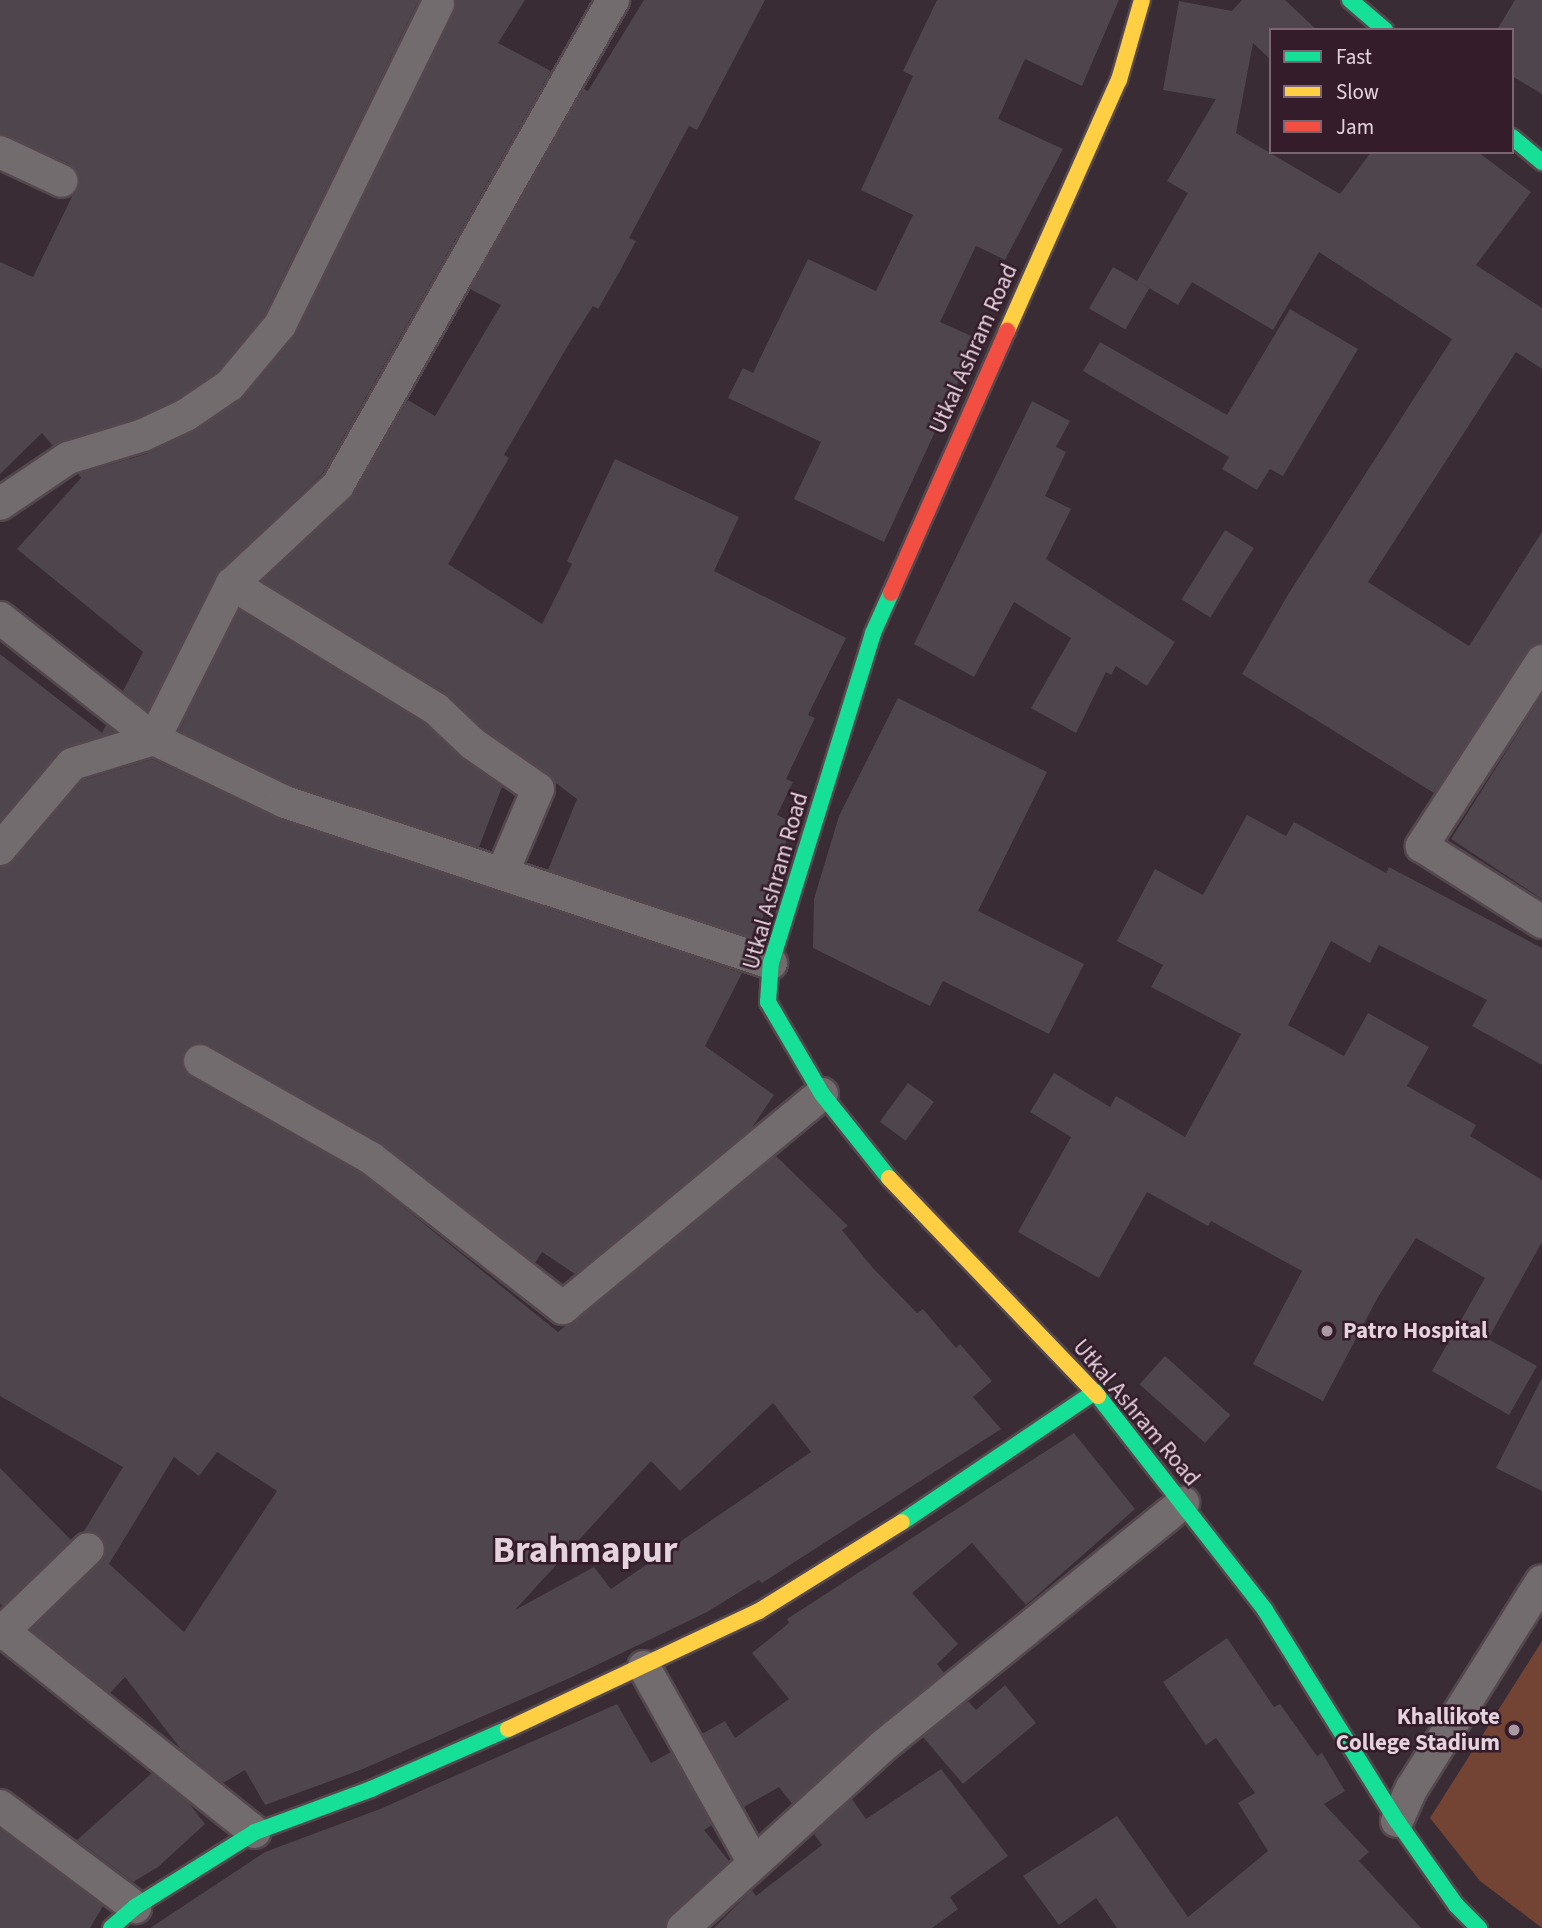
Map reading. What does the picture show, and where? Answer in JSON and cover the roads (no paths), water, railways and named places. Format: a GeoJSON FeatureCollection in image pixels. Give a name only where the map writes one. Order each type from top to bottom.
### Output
{"type":"FeatureCollection","features":[{"type":"Feature","properties":{"kind":"main road","name":"Utkal Ashram Road"},"geometry":{"type":"LineString","coordinates":[[1142,0],[1119,80],[873,633],[771,963],[768,1002],[822,1094],[877,1165],[1095,1392],[1183,1503],[1265,1610],[1397,1821],[1456,1905],[1479,1928]]}},
{"type":"Feature","properties":{"kind":"main road"},"geometry":{"type":"LineString","coordinates":[[1350,0],[1383,28]]}},
{"type":"Feature","properties":{"kind":"main road"},"geometry":{"type":"LineString","coordinates":[[1514,139],[1542,162]]}},
{"type":"Feature","properties":{"kind":"main road"},"geometry":{"type":"LineString","coordinates":[[111,1928],[135,1907],[255,1832],[371,1789],[644,1667],[759,1611],[913,1515],[1095,1392]]}},
{"type":"Feature","properties":{"kind":"street"},"geometry":{"type":"LineString","coordinates":[[0,849],[72,764],[153,739],[232,584],[338,485],[613,0]]}},
{"type":"Feature","properties":{"kind":"street"},"geometry":{"type":"LineString","coordinates":[[0,504],[68,458],[143,435],[186,415],[230,385],[280,325],[438,4]]}},
{"type":"Feature","properties":{"kind":"street"},"geometry":{"type":"LineString","coordinates":[[0,152],[62,181]]}},
{"type":"Feature","properties":{"kind":"street"},"geometry":{"type":"LineString","coordinates":[[232,584],[436,709],[473,744],[538,789],[502,874]]}},
{"type":"Feature","properties":{"kind":"street"},"geometry":{"type":"LineString","coordinates":[[0,618],[153,739],[285,802],[771,963]]}},
{"type":"Feature","properties":{"kind":"street"},"geometry":{"type":"LineString","coordinates":[[1542,661],[1422,846],[1542,922]]}},
{"type":"Feature","properties":{"kind":"street"},"geometry":{"type":"LineString","coordinates":[[200,1061],[371,1158],[563,1308],[822,1094]]}},
{"type":"Feature","properties":{"kind":"street"},"geometry":{"type":"LineString","coordinates":[[683,1928],[884,1745],[1183,1503]]}},
{"type":"Feature","properties":{"kind":"street"},"geometry":{"type":"LineString","coordinates":[[88,1549],[2,1632],[255,1832]]}},
{"type":"Feature","properties":{"kind":"street"},"geometry":{"type":"LineString","coordinates":[[1397,1821],[1412,1788],[1542,1581]]}},
{"type":"Feature","properties":{"kind":"street"},"geometry":{"type":"LineString","coordinates":[[644,1667],[754,1863]]}},
{"type":"Feature","properties":{"kind":"street"},"geometry":{"type":"LineString","coordinates":[[0,1806],[135,1907]]}},
{"type":"Feature","properties":{"kind":"place","name":"Patro Hospital"},"geometry":{"type":"Point","coordinates":[1327,1331]}},
{"type":"Feature","properties":{"kind":"place","name":"Khallikote College Stadium"},"geometry":{"type":"Point","coordinates":[1514,1730]}},
{"type":"Feature","properties":{"kind":"district","name":"Brahmapur"},"geometry":{"type":"Point","coordinates":[585,1551]}}]}
